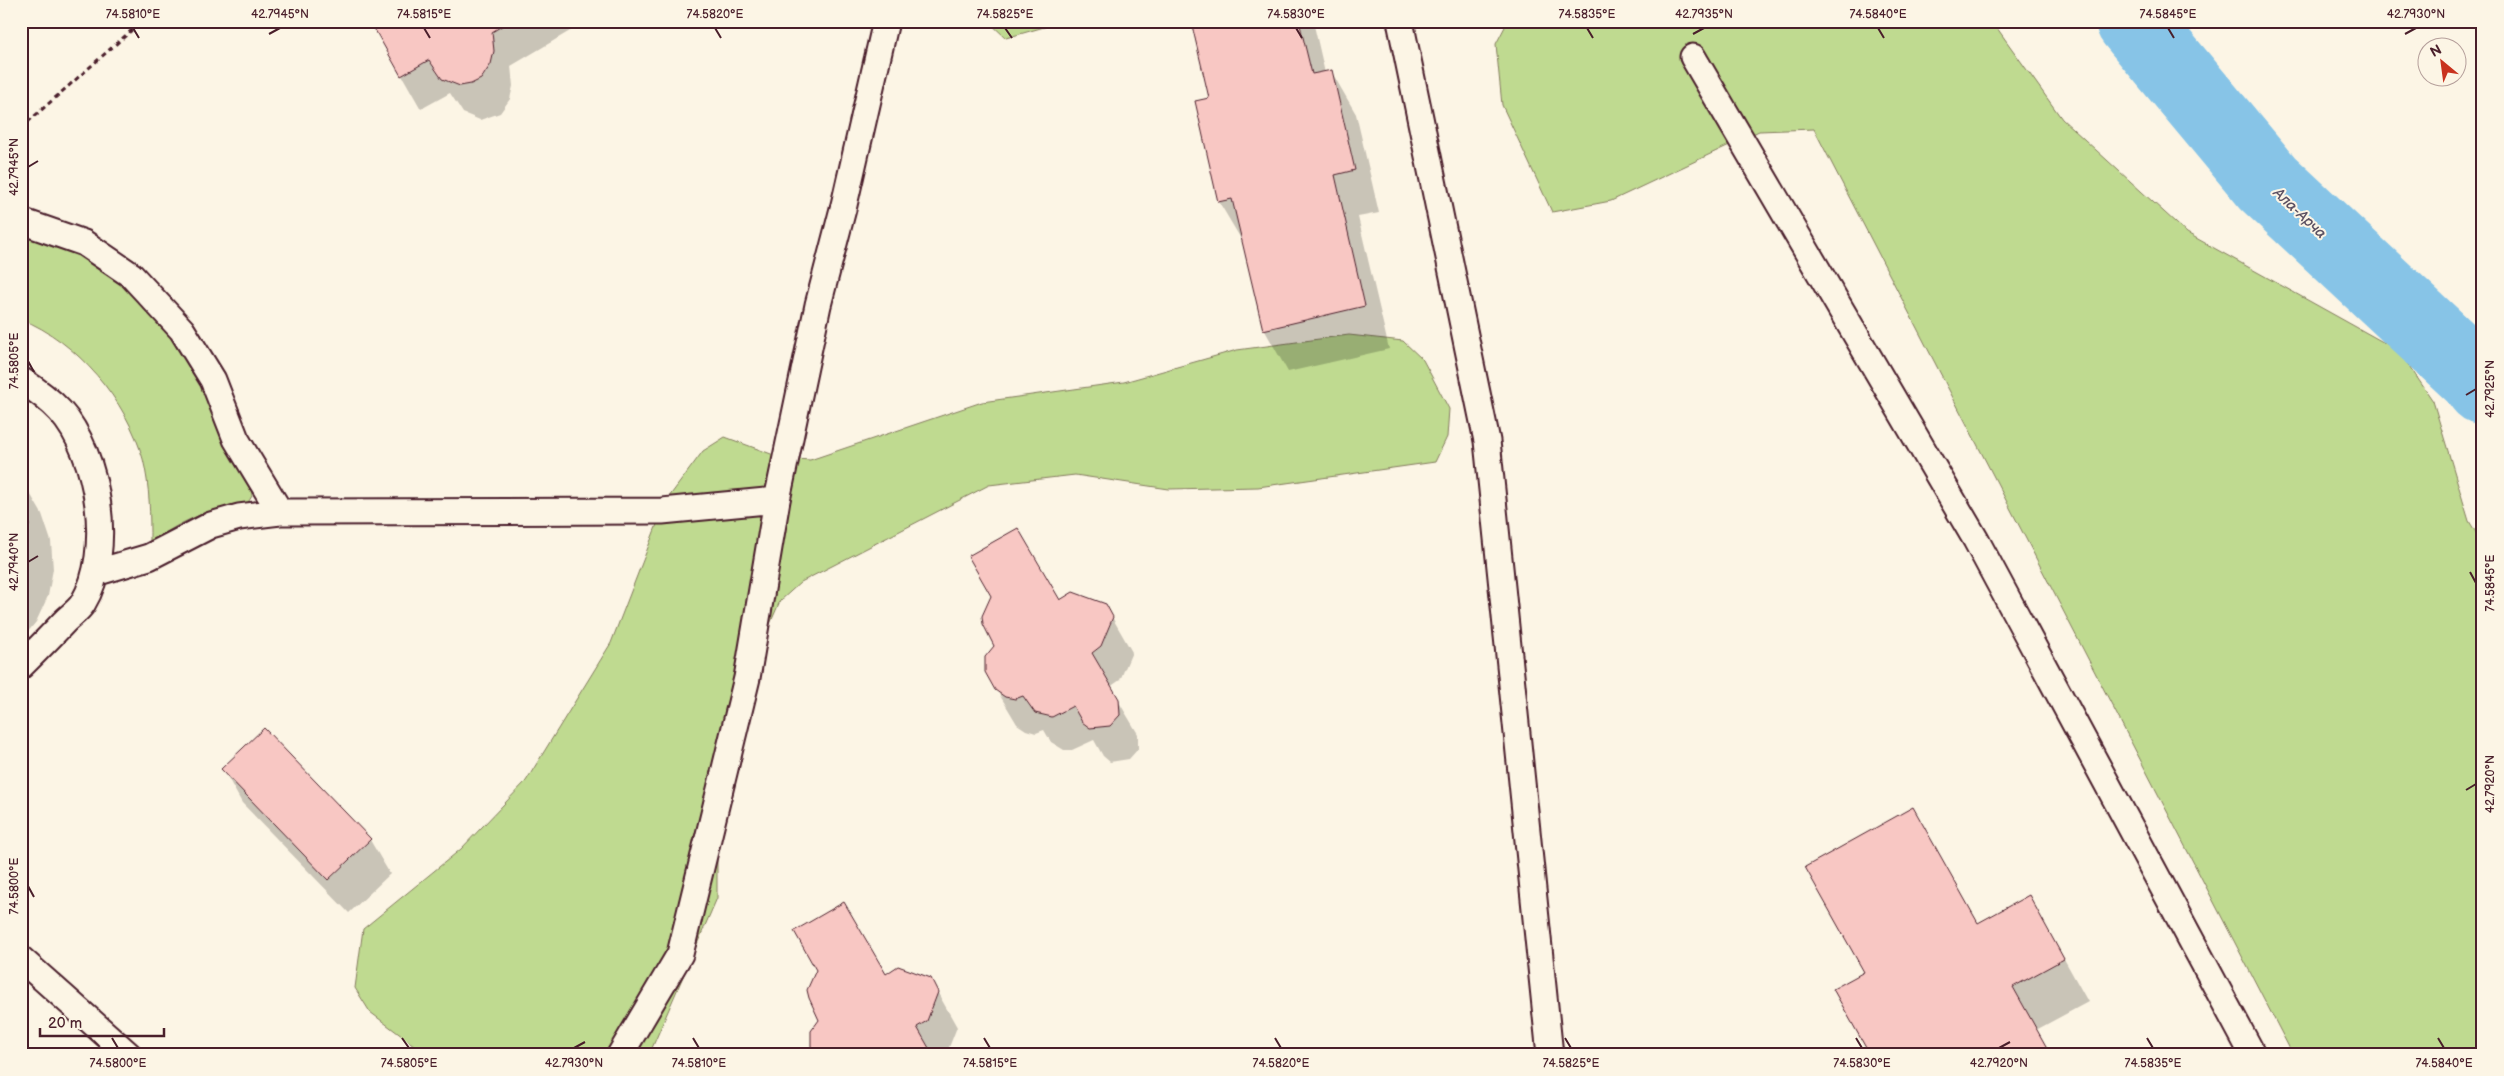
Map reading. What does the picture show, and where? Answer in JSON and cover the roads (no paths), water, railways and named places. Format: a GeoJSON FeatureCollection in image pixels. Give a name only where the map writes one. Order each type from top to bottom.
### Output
{"type":"FeatureCollection","features":[{"type":"Feature","properties":{"kind":"lane"},"geometry":{"type":"LineString","coordinates":[[620,1055],[680,954],[747,678],[777,500],[818,304],[844,205],[886,21]]}},
{"type":"Feature","properties":{"kind":"lane"},"geometry":{"type":"LineString","coordinates":[[1400,21],[1487,441],[1550,1055]]}},
{"type":"Feature","properties":{"kind":"lane"},"geometry":{"type":"LineString","coordinates":[[1693,57],[1976,540],[2253,1055]]}},
{"type":"Feature","properties":{"kind":"lane"},"geometry":{"type":"LineString","coordinates":[[21,221],[84,243],[92,248],[131,275],[182,330],[213,380],[236,439],[280,512]]}},
{"type":"Feature","properties":{"kind":"lane"},"geometry":{"type":"LineString","coordinates":[[21,380],[61,412],[80,442],[94,481],[98,507],[98,545],[95,573],[83,603],[21,666]]}},
{"type":"Feature","properties":{"kind":"lane"},"geometry":{"type":"LineString","coordinates":[[95,573],[149,557],[210,525],[239,517],[280,512],[662,511],[777,500]]}},
{"type":"Feature","properties":{"kind":"lane"},"geometry":{"type":"LineString","coordinates":[[21,959],[129,1055]]}},
{"type":"Feature","properties":{"kind":"waterway","name":"Ала-Арча"},"geometry":{"type":"LineString","coordinates":[[2133,21],[2268,183],[2475,376],[2483,387]]}}]}
